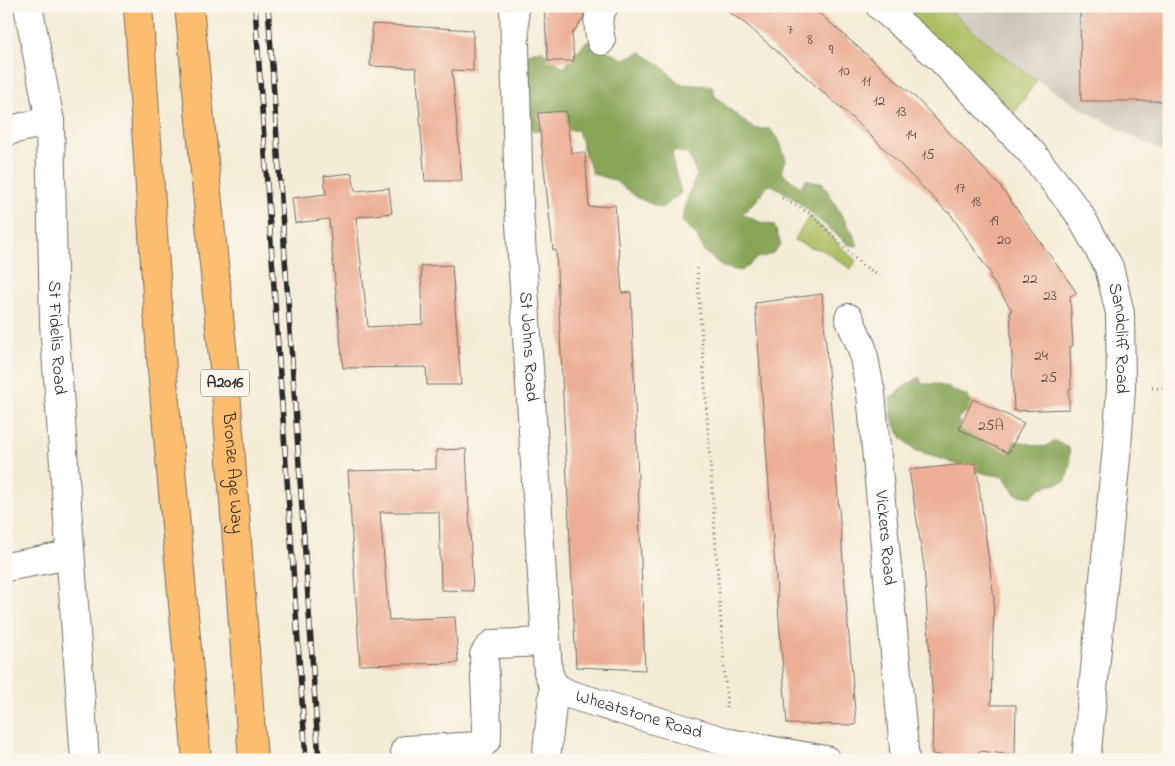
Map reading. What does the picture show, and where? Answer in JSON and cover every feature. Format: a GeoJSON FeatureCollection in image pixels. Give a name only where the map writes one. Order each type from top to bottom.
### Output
{"type":"FeatureCollection","features":[{"type":"Feature","properties":{"kind":"main road"},"geometry":{"type":"LineString","coordinates":[[138,6],[162,370],[197,760]]}},
{"type":"Feature","properties":{"kind":"main road","name":"Bronze Age Way"},"geometry":{"type":"LineString","coordinates":[[189,6],[225,378],[254,760]]}},
{"type":"Feature","properties":{"kind":"street","name":"St Fidelis Road"},"geometry":{"type":"LineString","coordinates":[[28,6],[50,121],[54,323],[85,760]]}},
{"type":"Feature","properties":{"kind":"street","name":"St Johns Road"},"geometry":{"type":"LineString","coordinates":[[514,6],[519,208],[548,672],[554,686]]}},
{"type":"Feature","properties":{"kind":"street"},"geometry":{"type":"LineString","coordinates":[[601,41],[597,20],[604,6]]}},
{"type":"Feature","properties":{"kind":"street","name":"Sandcliff Road"},"geometry":{"type":"LineString","coordinates":[[880,6],[940,58],[1031,152],[1078,212],[1109,267],[1120,313],[1121,387],[1086,760]]}},
{"type":"Feature","properties":{"kind":"street"},"geometry":{"type":"LineString","coordinates":[[6,131],[50,121]]}},
{"type":"Feature","properties":{"kind":"street","name":"Vickers Road"},"geometry":{"type":"LineString","coordinates":[[849,318],[862,348],[872,394],[905,760]]}},
{"type":"Feature","properties":{"kind":"street"},"geometry":{"type":"LineString","coordinates":[[6,567],[70,555]]}},
{"type":"Feature","properties":{"kind":"street"},"geometry":{"type":"LineString","coordinates":[[405,750],[481,746],[487,739],[484,655],[487,650],[493,644],[546,642]]}},
{"type":"Feature","properties":{"kind":"street","name":"Wheatstone Road"},"geometry":{"type":"LineString","coordinates":[[546,760],[554,686],[568,694],[730,743],[826,760]]}},
{"type":"Feature","properties":{"kind":"path"},"geometry":{"type":"LineString","coordinates":[[782,198],[811,214],[862,265],[882,277]]}},
{"type":"Feature","properties":{"kind":"path"},"geometry":{"type":"LineString","coordinates":[[697,268],[730,743]]}},
{"type":"Feature","properties":{"kind":"shaded area"},"geometry":{"type":"Polygon","coordinates":[[[945,6],[1169,6],[1169,154],[1082,109],[1044,85],[1005,58],[945,6]]]}},
{"type":"Feature","properties":{"kind":"green space"},"geometry":{"type":"Polygon","coordinates":[[[899,6],[945,6],[967,26],[1037,80],[1014,114],[899,6]]]}},
{"type":"Feature","properties":{"kind":"green space"},"geometry":{"type":"Polygon","coordinates":[[[587,41],[624,59],[641,52],[664,68],[680,84],[712,86],[715,96],[748,125],[756,129],[770,129],[780,142],[786,160],[781,172],[800,187],[807,179],[815,183],[822,182],[858,246],[849,245],[792,197],[772,185],[767,186],[756,201],[742,214],[760,222],[774,225],[781,244],[772,254],[758,258],[741,271],[723,267],[703,250],[697,236],[682,221],[689,193],[697,175],[688,153],[672,151],[681,193],[661,208],[638,198],[614,180],[593,174],[578,130],[533,131],[523,111],[525,55],[541,50],[564,68],[587,41]]]}},
{"type":"Feature","properties":{"kind":"green space"},"geometry":{"type":"Polygon","coordinates":[[[810,215],[856,261],[851,269],[823,250],[794,240],[810,215]]]}},
{"type":"Feature","properties":{"kind":"green space"},"geometry":{"type":"Polygon","coordinates":[[[919,377],[922,384],[947,387],[967,396],[974,406],[957,419],[965,430],[1003,440],[1044,447],[1055,441],[1069,448],[1070,464],[1066,481],[1041,488],[1030,497],[1015,494],[1004,477],[983,473],[915,450],[901,437],[892,419],[890,398],[919,377]]]}},
{"type":"Feature","properties":{"kind":"building"},"geometry":{"type":"Polygon","coordinates":[[[544,6],[586,6],[583,19],[572,34],[574,61],[548,61],[544,6]]]}},
{"type":"Feature","properties":{"kind":"building"},"geometry":{"type":"Polygon","coordinates":[[[721,6],[811,6],[915,97],[1000,186],[1077,293],[1070,296],[1073,346],[1070,346],[1071,389],[1069,389],[1069,409],[1014,411],[1010,311],[1012,310],[989,276],[991,274],[949,212],[850,116],[747,25],[721,6]]]}},
{"type":"Feature","properties":{"kind":"building"},"geometry":{"type":"Polygon","coordinates":[[[1080,6],[1169,6],[1169,101],[1081,101],[1080,6]]]}},
{"type":"Feature","properties":{"kind":"building"},"geometry":{"type":"Polygon","coordinates":[[[372,24],[473,30],[473,71],[452,70],[462,181],[425,181],[416,68],[370,66],[372,24]]]}},
{"type":"Feature","properties":{"kind":"building"},"geometry":{"type":"Polygon","coordinates":[[[566,111],[571,153],[585,153],[589,207],[615,205],[622,293],[631,292],[645,670],[576,667],[556,250],[553,250],[538,113],[566,111]]]}},
{"type":"Feature","properties":{"kind":"building"},"geometry":{"type":"Polygon","coordinates":[[[352,173],[355,191],[389,188],[392,213],[356,217],[368,327],[423,324],[421,266],[452,265],[461,385],[427,385],[426,367],[343,368],[329,219],[295,223],[292,198],[326,194],[324,176],[352,173]]]}},
{"type":"Feature","properties":{"kind":"building"},"geometry":{"type":"Polygon","coordinates":[[[822,294],[856,725],[787,724],[755,303],[822,294]]]}},
{"type":"Feature","properties":{"kind":"building"},"geometry":{"type":"Polygon","coordinates":[[[973,399],[1024,423],[1008,453],[959,429],[973,399]]]}},
{"type":"Feature","properties":{"kind":"building"},"geometry":{"type":"Polygon","coordinates":[[[466,449],[473,591],[441,590],[439,512],[380,512],[389,620],[455,617],[458,663],[360,665],[348,471],[436,469],[436,450],[466,449]]]}},
{"type":"Feature","properties":{"kind":"building"},"geometry":{"type":"Polygon","coordinates":[[[976,463],[994,599],[991,705],[1016,705],[1015,755],[979,751],[978,760],[972,760],[932,754],[933,703],[924,566],[909,470],[976,463]]]}},
{"type":"Feature","properties":{"kind":"railway"},"geometry":{"type":"LineString","coordinates":[[255,6],[306,760]]}},
{"type":"Feature","properties":{"kind":"railway"},"geometry":{"type":"LineString","coordinates":[[268,6],[319,760]]}}]}
